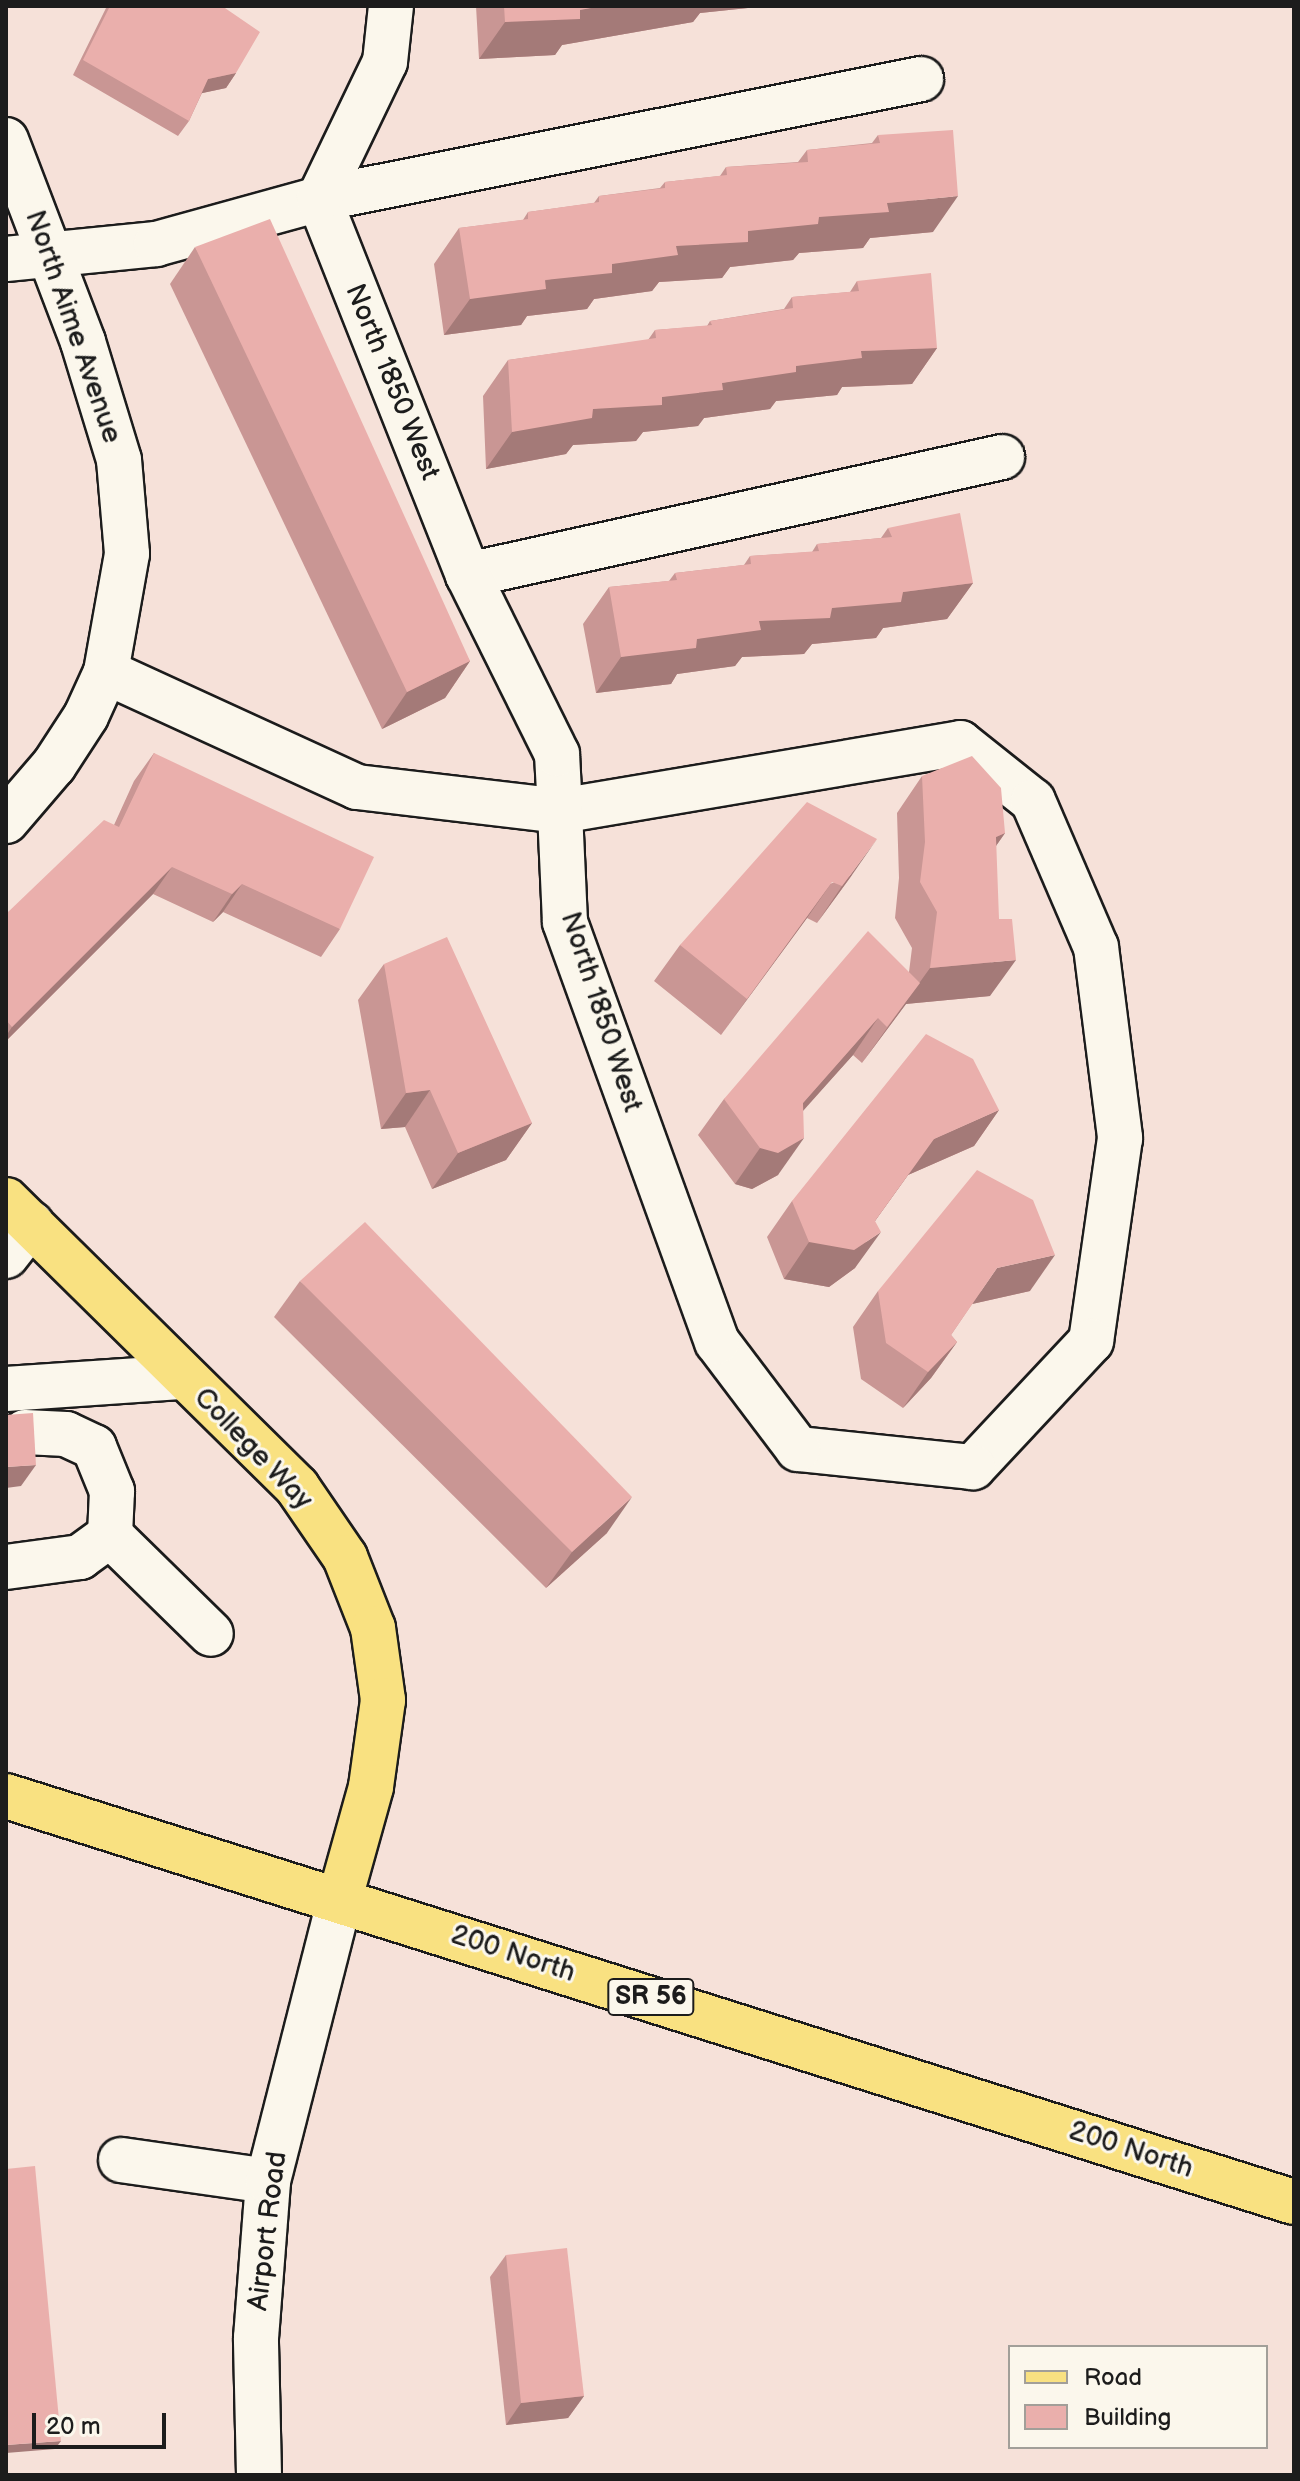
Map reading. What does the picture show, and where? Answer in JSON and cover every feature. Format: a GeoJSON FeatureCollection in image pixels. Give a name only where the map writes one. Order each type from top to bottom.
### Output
{"type":"FeatureCollection","features":[{"type":"Feature","properties":{"kind":"main road","name":"College Way"},"geometry":{"type":"LineString","coordinates":[[14,1227],[184,1377],[297,1487],[345,1557],[373,1628],[383,1700],[371,1787],[340,1898]]}},
{"type":"Feature","properties":{"kind":"main road","name":"200 North"},"geometry":{"type":"LineString","coordinates":[[6,1796],[340,1898],[1294,2202]]}},
{"type":"Feature","properties":{"kind":"street"},"geometry":{"type":"LineString","coordinates":[[319,199],[385,62],[391,6]]}},
{"type":"Feature","properties":{"kind":"street"},"geometry":{"type":"LineString","coordinates":[[6,259],[51,257],[156,244],[319,199],[921,79]]}},
{"type":"Feature","properties":{"kind":"street","name":"North Aime Avenue"},"geometry":{"type":"LineString","coordinates":[[6,140],[51,257],[119,460],[127,554],[106,672],[86,716],[54,765],[6,821]]}},
{"type":"Feature","properties":{"kind":"street","name":"North 1850 West"},"geometry":{"type":"LineString","coordinates":[[319,199],[468,575],[557,754],[565,922],[717,1342],[798,1449],[973,1467],[1091,1341],[1120,1138],[1096,947],[1033,801],[960,743],[560,811]]}},
{"type":"Feature","properties":{"kind":"street"},"geometry":{"type":"LineString","coordinates":[[468,575],[1002,457]]}},
{"type":"Feature","properties":{"kind":"street"},"geometry":{"type":"LineString","coordinates":[[106,672],[357,787],[560,811]]}},
{"type":"Feature","properties":{"kind":"street"},"geometry":{"type":"LineString","coordinates":[[6,1389],[184,1377]]}},
{"type":"Feature","properties":{"kind":"street"},"geometry":{"type":"LineString","coordinates":[[25,1432],[66,1434],[94,1447],[112,1491],[110,1535],[211,1634]]}},
{"type":"Feature","properties":{"kind":"street"},"geometry":{"type":"LineString","coordinates":[[6,1567],[80,1557],[110,1535]]}},
{"type":"Feature","properties":{"kind":"street","name":"Airport Road"},"geometry":{"type":"LineString","coordinates":[[258,2475],[256,2338],[268,2181],[340,1898]]}},
{"type":"Feature","properties":{"kind":"street"},"geometry":{"type":"LineString","coordinates":[[121,2160],[268,2181]]}},
{"type":"Feature","properties":{"kind":"building"},"geometry":{"type":"Polygon","coordinates":[[[110,6],[222,6],[260,32],[236,73],[208,79],[189,121],[83,60],[110,6]]]}},
{"type":"Feature","properties":{"kind":"building"},"geometry":{"type":"Polygon","coordinates":[[[504,6],[602,6],[580,10],[580,19],[505,22],[504,6]]]}},
{"type":"Feature","properties":{"kind":"building"},"geometry":{"type":"Polygon","coordinates":[[[953,130],[958,196],[887,203],[889,212],[819,217],[818,224],[748,231],[748,242],[676,246],[678,255],[612,264],[612,273],[545,280],[546,289],[470,299],[459,228],[528,219],[528,212],[599,202],[599,196],[665,188],[665,182],[727,175],[726,167],[808,162],[807,150],[880,143],[878,135],[953,130]]]}},
{"type":"Feature","properties":{"kind":"building"},"geometry":{"type":"Polygon","coordinates":[[[270,219],[470,661],[407,692],[195,247],[270,219]]]}},
{"type":"Feature","properties":{"kind":"building"},"geometry":{"type":"Polygon","coordinates":[[[931,273],[937,348],[861,351],[862,358],[796,366],[796,372],[722,383],[723,390],[662,397],[662,405],[593,409],[592,418],[512,432],[508,360],[656,338],[655,330],[712,325],[710,321],[793,308],[792,297],[859,291],[857,281],[931,273]]]}},
{"type":"Feature","properties":{"kind":"building"},"geometry":{"type":"Polygon","coordinates":[[[960,513],[973,583],[903,592],[901,602],[832,608],[830,618],[759,621],[761,630],[697,639],[696,648],[621,657],[609,587],[677,580],[675,573],[751,564],[750,556],[819,551],[817,544],[892,537],[888,528],[960,513]]]}},
{"type":"Feature","properties":{"kind":"building"},"geometry":{"type":"Polygon","coordinates":[[[154,753],[374,857],[340,929],[242,884],[232,894],[172,867],[12,1027],[6,1020],[6,914],[104,820],[119,827],[154,753]]]}},
{"type":"Feature","properties":{"kind":"building"},"geometry":{"type":"Polygon","coordinates":[[[972,756],[1001,788],[1005,833],[996,837],[999,919],[1012,919],[1016,960],[930,968],[937,912],[920,882],[925,842],[922,776],[972,756]]]}},
{"type":"Feature","properties":{"kind":"building"},"geometry":{"type":"Polygon","coordinates":[[[807,802],[877,839],[842,886],[832,882],[747,999],[680,945],[807,802]]]}},
{"type":"Feature","properties":{"kind":"building"},"geometry":{"type":"Polygon","coordinates":[[[868,931],[920,983],[887,1027],[878,1018],[803,1103],[804,1138],[778,1153],[760,1148],[724,1099],[868,931]]]}},
{"type":"Feature","properties":{"kind":"building"},"geometry":{"type":"Polygon","coordinates":[[[447,937],[532,1123],[458,1153],[430,1090],[406,1093],[384,964],[447,937]]]}},
{"type":"Feature","properties":{"kind":"building"},"geometry":{"type":"Polygon","coordinates":[[[926,1034],[973,1059],[999,1110],[934,1139],[875,1221],[881,1232],[854,1250],[809,1242],[792,1201],[926,1034]]]}},
{"type":"Feature","properties":{"kind":"building"},"geometry":{"type":"Polygon","coordinates":[[[977,1170],[1033,1200],[1055,1255],[997,1268],[951,1335],[957,1342],[928,1372],[886,1343],[878,1291],[977,1170]]]}},
{"type":"Feature","properties":{"kind":"building"},"geometry":{"type":"Polygon","coordinates":[[[365,1222],[632,1497],[572,1552],[300,1281],[365,1222]]]}},
{"type":"Feature","properties":{"kind":"building"},"geometry":{"type":"Polygon","coordinates":[[[33,1413],[36,1465],[6,1467],[6,1415],[33,1413]]]}},
{"type":"Feature","properties":{"kind":"building"},"geometry":{"type":"Polygon","coordinates":[[[35,2166],[61,2441],[6,2445],[6,2169],[35,2166]]]}},
{"type":"Feature","properties":{"kind":"building"},"geometry":{"type":"Polygon","coordinates":[[[567,2248],[584,2396],[521,2403],[506,2255],[567,2248]]]}}]}
